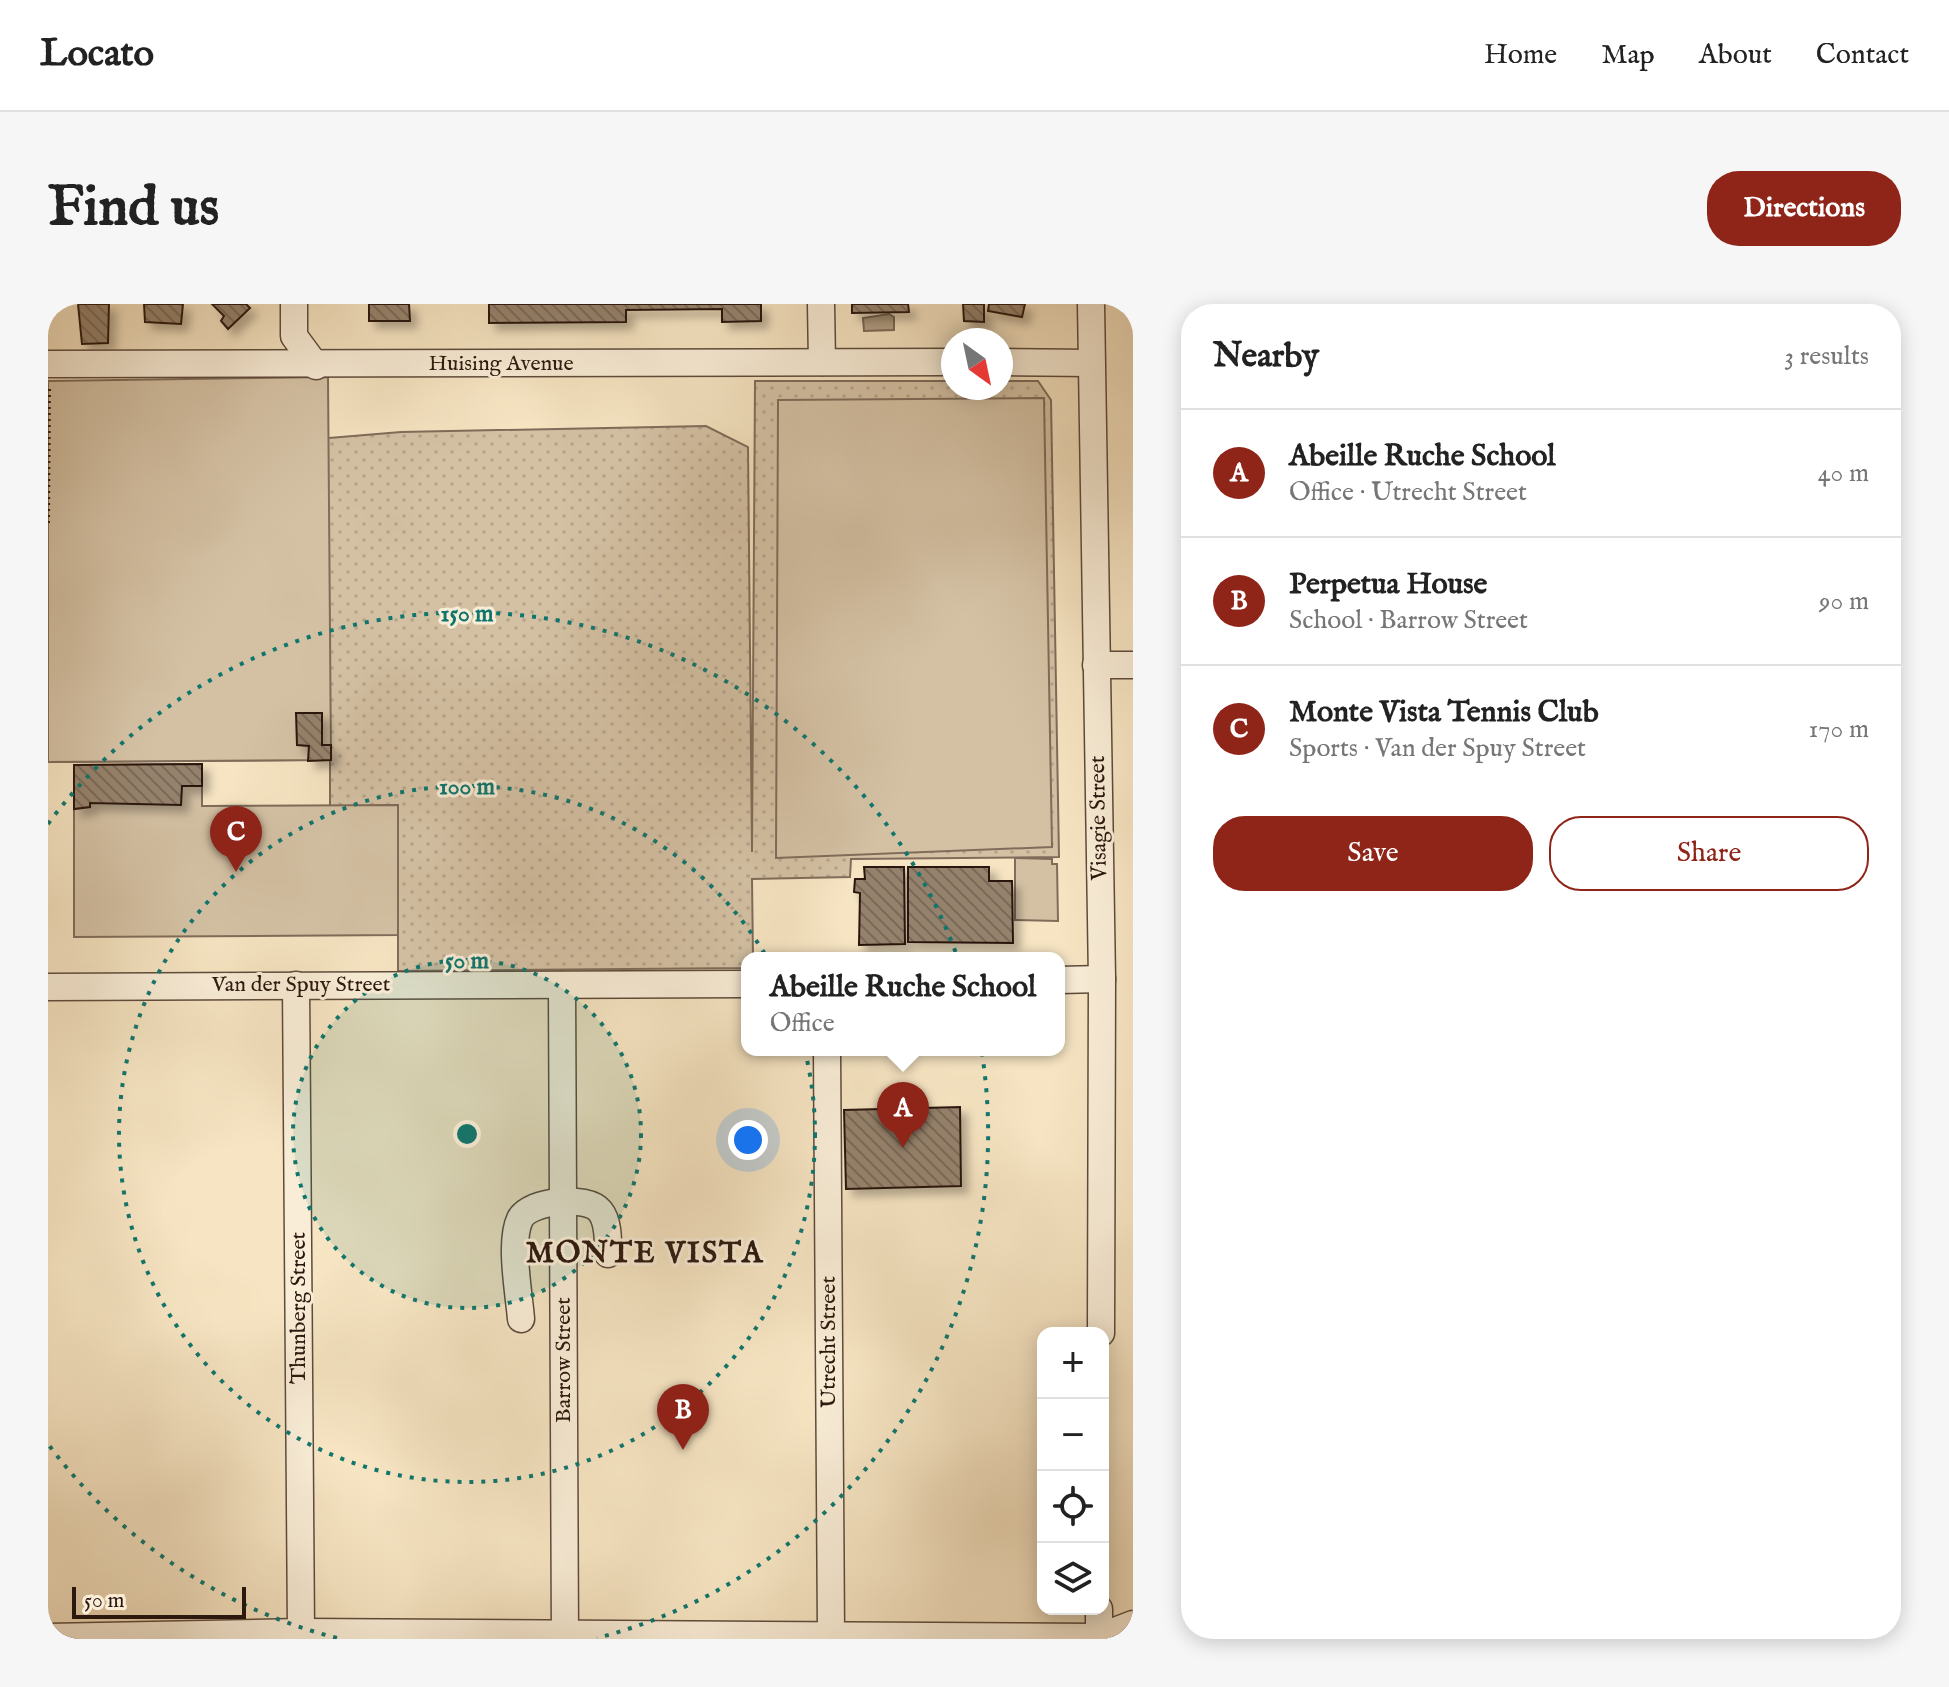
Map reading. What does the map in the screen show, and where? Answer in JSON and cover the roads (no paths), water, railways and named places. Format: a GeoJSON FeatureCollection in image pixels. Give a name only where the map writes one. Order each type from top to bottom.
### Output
{"type":"FeatureCollection","features":[{"type":"Feature","properties":{"kind":"street"},"geometry":{"type":"LineString","coordinates":[[265,365],[285,351],[294,336],[294,304]]}},
{"type":"Feature","properties":{"kind":"street"},"geometry":{"type":"LineString","coordinates":[[821,304],[822,362]]}},
{"type":"Feature","properties":{"kind":"street","name":"Visagie Street"},"geometry":{"type":"LineString","coordinates":[[1091,304],[1102,979],[1101,1327]]}},
{"type":"Feature","properties":{"kind":"street"},"geometry":{"type":"LineString","coordinates":[[294,336],[316,366]]}},
{"type":"Feature","properties":{"kind":"street","name":"Huising Avenue"},"geometry":{"type":"LineString","coordinates":[[51,375],[265,365],[941,362]]}},
{"type":"Feature","properties":{"kind":"street"},"geometry":{"type":"LineString","coordinates":[[1013,362],[1091,363]]}},
{"type":"Feature","properties":{"kind":"street"},"geometry":{"type":"LineString","coordinates":[[1096,665],[1133,665]]}},
{"type":"Feature","properties":{"kind":"street"},"geometry":{"type":"LineString","coordinates":[[1065,980],[1102,979]]}},
{"type":"Feature","properties":{"kind":"street","name":"Van der Spuy Street"},"geometry":{"type":"LineString","coordinates":[[48,987],[741,984]]}},
{"type":"Feature","properties":{"kind":"street","name":"Thunberg Street"},"geometry":{"type":"LineString","coordinates":[[296,985],[301,1632]]}},
{"type":"Feature","properties":{"kind":"street","name":"Barrow Street"},"geometry":{"type":"LineString","coordinates":[[562,985],[565,1636]]}},
{"type":"Feature","properties":{"kind":"street","name":"Utrecht Street"},"geometry":{"type":"LineString","coordinates":[[827,1056],[831,1634]]}},
{"type":"Feature","properties":{"kind":"street"},"geometry":{"type":"LineString","coordinates":[[521,1319],[515,1233],[527,1211],[538,1205],[564,1202],[589,1204],[599,1210],[605,1221],[608,1254]]}},
{"type":"Feature","properties":{"kind":"street"},"geometry":{"type":"LineString","coordinates":[[1099,1615],[1099,1638]]}},
{"type":"Feature","properties":{"kind":"street"},"geometry":{"type":"LineString","coordinates":[[48,1637],[301,1632],[1099,1638],[1133,1624]]}},
{"type":"Feature","properties":{"kind":"place","name":"Monte Vista Tennis Club"},"geometry":{"type":"Point","coordinates":[236,872]}},
{"type":"Feature","properties":{"kind":"place","name":"Abeille Ruche School"},"geometry":{"type":"Point","coordinates":[903,1148]}},
{"type":"Feature","properties":{"kind":"place","name":"Perpetua House"},"geometry":{"type":"Point","coordinates":[683,1450]}},
{"type":"Feature","properties":{"kind":"district","name":"MONTE VISTA"},"geometry":{"type":"Point","coordinates":[645,1254]}}]}
